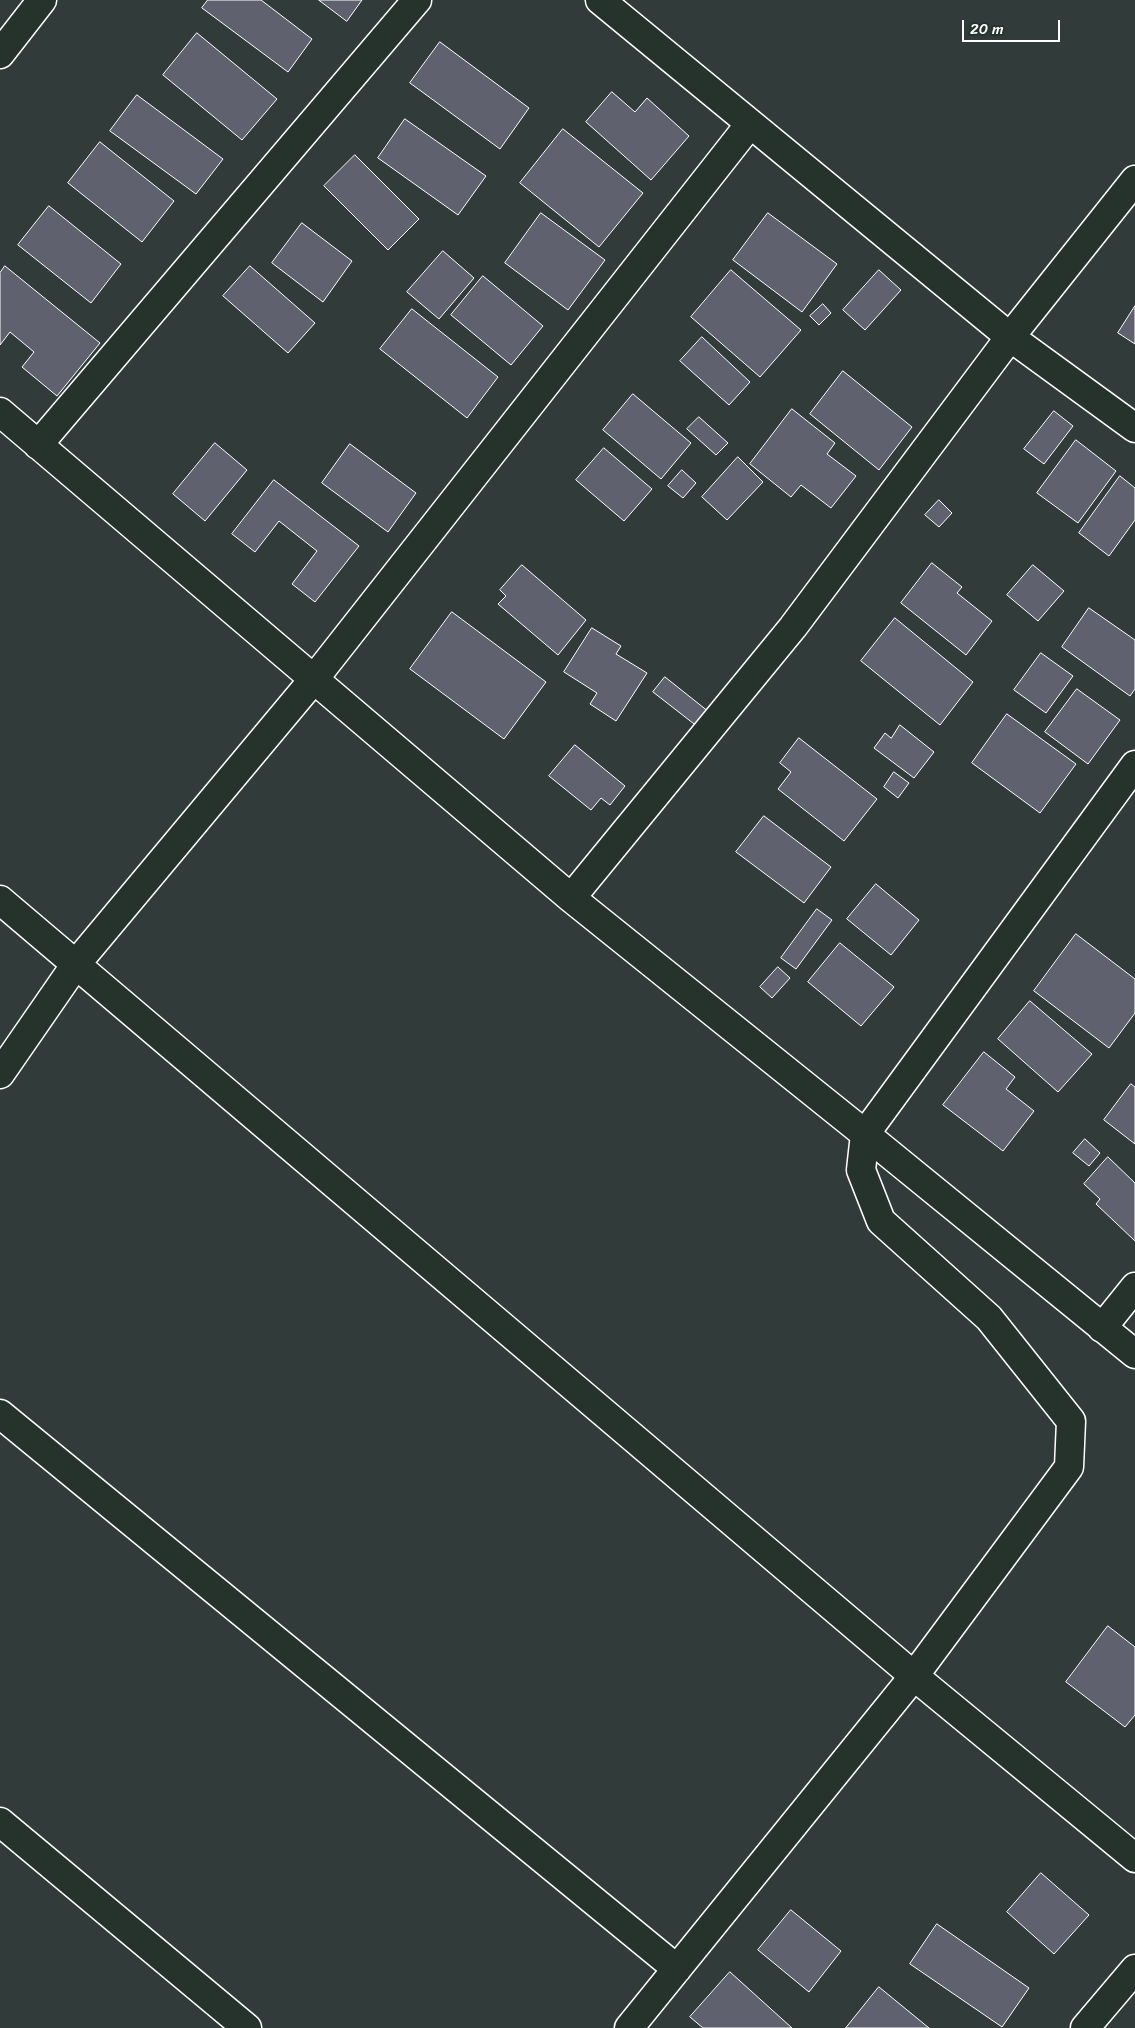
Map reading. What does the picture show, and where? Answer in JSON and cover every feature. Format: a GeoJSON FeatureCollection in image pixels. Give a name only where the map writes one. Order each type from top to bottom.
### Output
{"type":"FeatureCollection","features":[{"type":"Feature","properties":{"kind":"street"},"geometry":{"type":"LineString","coordinates":[[0,54],[42,0]]}},
{"type":"Feature","properties":{"kind":"street"},"geometry":{"type":"LineString","coordinates":[[38,445],[417,0]]}},
{"type":"Feature","properties":{"kind":"street"},"geometry":{"type":"LineString","coordinates":[[600,0],[1010,338],[1135,428]]}},
{"type":"Feature","properties":{"kind":"street"},"geometry":{"type":"LineString","coordinates":[[0,1074],[76,964],[314,679],[750,124]]}},
{"type":"Feature","properties":{"kind":"street"},"geometry":{"type":"LineString","coordinates":[[571,898],[793,627],[1010,338],[1135,180]]}},
{"type":"Feature","properties":{"kind":"street"},"geometry":{"type":"LineString","coordinates":[[0,412],[571,898],[1135,1354]]}},
{"type":"Feature","properties":{"kind":"street"},"geometry":{"type":"LineString","coordinates":[[629,2028],[914,1676],[1069,1467],[1071,1421],[990,1318],[881,1221],[861,1170],[865,1134],[1135,765]]}},
{"type":"Feature","properties":{"kind":"street"},"geometry":{"type":"LineString","coordinates":[[0,900],[914,1676],[1135,1858]]}},
{"type":"Feature","properties":{"kind":"street"},"geometry":{"type":"LineString","coordinates":[[1102,1328],[1135,1286]]}},
{"type":"Feature","properties":{"kind":"street"},"geometry":{"type":"LineString","coordinates":[[0,1414],[677,1969]]}},
{"type":"Feature","properties":{"kind":"street"},"geometry":{"type":"LineString","coordinates":[[0,1822],[247,2028]]}},
{"type":"Feature","properties":{"kind":"street"},"geometry":{"type":"LineString","coordinates":[[1085,2028],[1135,1969]]}},
{"type":"Feature","properties":{"kind":"building"},"geometry":{"type":"Polygon","coordinates":[[[208,0],[261,0],[312,39],[288,72],[202,8],[208,0]]]}},
{"type":"Feature","properties":{"kind":"building"},"geometry":{"type":"Polygon","coordinates":[[[319,0],[362,0],[347,21],[319,0]]]}},
{"type":"Feature","properties":{"kind":"building"},"geometry":{"type":"Polygon","coordinates":[[[197,33],[277,99],[242,140],[163,75],[197,33]]]}},
{"type":"Feature","properties":{"kind":"building"},"geometry":{"type":"Polygon","coordinates":[[[440,42],[529,108],[500,149],[410,83],[440,42]]]}},
{"type":"Feature","properties":{"kind":"building"},"geometry":{"type":"Polygon","coordinates":[[[612,92],[635,112],[647,98],[689,136],[651,180],[586,122],[612,92]]]}},
{"type":"Feature","properties":{"kind":"building"},"geometry":{"type":"Polygon","coordinates":[[[137,95],[223,159],[196,194],[110,131],[137,95]]]}},
{"type":"Feature","properties":{"kind":"building"},"geometry":{"type":"Polygon","coordinates":[[[405,119],[486,176],[458,215],[378,158],[405,119]]]}},
{"type":"Feature","properties":{"kind":"building"},"geometry":{"type":"Polygon","coordinates":[[[563,129],[643,193],[599,247],[520,183],[563,129]]]}},
{"type":"Feature","properties":{"kind":"building"},"geometry":{"type":"Polygon","coordinates":[[[100,142],[174,201],[142,242],[68,183],[100,142]]]}},
{"type":"Feature","properties":{"kind":"building"},"geometry":{"type":"Polygon","coordinates":[[[355,155],[419,219],[388,250],[324,186],[355,155]]]}},
{"type":"Feature","properties":{"kind":"building"},"geometry":{"type":"Polygon","coordinates":[[[49,206],[121,264],[91,303],[18,245],[49,206]]]}},
{"type":"Feature","properties":{"kind":"building"},"geometry":{"type":"Polygon","coordinates":[[[541,213],[605,260],[568,310],[505,263],[541,213]]]}},
{"type":"Feature","properties":{"kind":"building"},"geometry":{"type":"Polygon","coordinates":[[[768,213],[837,264],[802,312],[733,260],[768,213]]]}},
{"type":"Feature","properties":{"kind":"building"},"geometry":{"type":"Polygon","coordinates":[[[302,223],[352,261],[323,302],[272,263],[302,223]]]}},
{"type":"Feature","properties":{"kind":"building"},"geometry":{"type":"Polygon","coordinates":[[[443,251],[474,278],[439,319],[407,292],[443,251]]]}},
{"type":"Feature","properties":{"kind":"building"},"geometry":{"type":"Polygon","coordinates":[[[5,266],[100,343],[57,396],[22,367],[34,352],[10,332],[0,345],[0,273],[5,266]]]}},
{"type":"Feature","properties":{"kind":"building"},"geometry":{"type":"Polygon","coordinates":[[[250,266],[315,323],[288,353],[223,296],[250,266]]]}},
{"type":"Feature","properties":{"kind":"building"},"geometry":{"type":"Polygon","coordinates":[[[731,270],[801,330],[760,377],[691,317],[731,270]]]}},
{"type":"Feature","properties":{"kind":"building"},"geometry":{"type":"Polygon","coordinates":[[[879,270],[901,290],[865,330],[843,310],[879,270]]]}},
{"type":"Feature","properties":{"kind":"building"},"geometry":{"type":"Polygon","coordinates":[[[483,276],[543,326],[511,365],[451,315],[483,276]]]}},
{"type":"Feature","properties":{"kind":"building"},"geometry":{"type":"Polygon","coordinates":[[[823,304],[831,313],[819,325],[810,316],[823,304]]]}},
{"type":"Feature","properties":{"kind":"building"},"geometry":{"type":"Polygon","coordinates":[[[1135,306],[1135,344],[1118,333],[1135,306]]]}},
{"type":"Feature","properties":{"kind":"building"},"geometry":{"type":"Polygon","coordinates":[[[412,309],[498,377],[467,418],[380,349],[412,309]]]}},
{"type":"Feature","properties":{"kind":"building"},"geometry":{"type":"Polygon","coordinates":[[[702,337],[750,382],[729,405],[680,361],[702,337]]]}},
{"type":"Feature","properties":{"kind":"building"},"geometry":{"type":"Polygon","coordinates":[[[843,371],[912,427],[879,470],[810,414],[843,371]]]}},
{"type":"Feature","properties":{"kind":"building"},"geometry":{"type":"Polygon","coordinates":[[[633,394],[691,443],[661,479],[603,430],[633,394]]]}},
{"type":"Feature","properties":{"kind":"building"},"geometry":{"type":"Polygon","coordinates":[[[792,409],[835,443],[827,454],[856,476],[831,508],[801,485],[791,497],[750,464],[792,409]]]}},
{"type":"Feature","properties":{"kind":"building"},"geometry":{"type":"Polygon","coordinates":[[[1054,411],[1073,426],[1044,464],[1024,449],[1054,411]]]}},
{"type":"Feature","properties":{"kind":"building"},"geometry":{"type":"Polygon","coordinates":[[[699,417],[728,443],[716,455],[687,429],[699,417]]]}},
{"type":"Feature","properties":{"kind":"building"},"geometry":{"type":"Polygon","coordinates":[[[1076,440],[1116,471],[1078,523],[1037,493],[1076,440]]]}},
{"type":"Feature","properties":{"kind":"building"},"geometry":{"type":"Polygon","coordinates":[[[215,443],[247,470],[205,521],[173,494],[215,443]]]}},
{"type":"Feature","properties":{"kind":"building"},"geometry":{"type":"Polygon","coordinates":[[[350,444],[416,493],[388,532],[322,483],[350,444]]]}},
{"type":"Feature","properties":{"kind":"building"},"geometry":{"type":"Polygon","coordinates":[[[604,448],[652,489],[624,521],[576,480],[604,448]]]}},
{"type":"Feature","properties":{"kind":"building"},"geometry":{"type":"Polygon","coordinates":[[[738,457],[763,482],[727,520],[702,497],[738,457]]]}},
{"type":"Feature","properties":{"kind":"building"},"geometry":{"type":"Polygon","coordinates":[[[682,470],[696,483],[683,498],[668,486],[682,470]]]}},
{"type":"Feature","properties":{"kind":"building"},"geometry":{"type":"Polygon","coordinates":[[[1120,476],[1135,488],[1135,520],[1109,556],[1079,533],[1120,476]]]}},
{"type":"Feature","properties":{"kind":"building"},"geometry":{"type":"Polygon","coordinates":[[[274,480],[359,546],[315,602],[292,584],[317,551],[279,521],[255,552],[232,534],[274,480]]]}},
{"type":"Feature","properties":{"kind":"building"},"geometry":{"type":"Polygon","coordinates":[[[939,500],[952,513],[939,527],[925,515],[939,500]]]}},
{"type":"Feature","properties":{"kind":"building"},"geometry":{"type":"Polygon","coordinates":[[[932,563],[962,587],[957,593],[992,621],[966,655],[901,603],[932,563]]]}},
{"type":"Feature","properties":{"kind":"building"},"geometry":{"type":"Polygon","coordinates":[[[522,565],[586,620],[558,655],[498,604],[506,596],[500,590],[522,565]]]}},
{"type":"Feature","properties":{"kind":"building"},"geometry":{"type":"Polygon","coordinates":[[[1033,565],[1064,591],[1038,621],[1007,595],[1033,565]]]}},
{"type":"Feature","properties":{"kind":"building"},"geometry":{"type":"Polygon","coordinates":[[[1089,608],[1135,640],[1135,689],[1130,696],[1062,647],[1089,608]]]}},
{"type":"Feature","properties":{"kind":"building"},"geometry":{"type":"Polygon","coordinates":[[[452,612],[546,682],[504,739],[410,669],[452,612]]]}},
{"type":"Feature","properties":{"kind":"building"},"geometry":{"type":"Polygon","coordinates":[[[895,618],[973,682],[940,725],[861,661],[895,618]]]}},
{"type":"Feature","properties":{"kind":"building"},"geometry":{"type":"Polygon","coordinates":[[[592,628],[621,646],[616,654],[647,673],[616,721],[590,704],[597,693],[564,672],[592,628]]]}},
{"type":"Feature","properties":{"kind":"building"},"geometry":{"type":"Polygon","coordinates":[[[1041,653],[1073,676],[1046,713],[1014,690],[1041,653]]]}},
{"type":"Feature","properties":{"kind":"building"},"geometry":{"type":"Polygon","coordinates":[[[665,677],[709,712],[698,727],[653,692],[665,677]]]}},
{"type":"Feature","properties":{"kind":"building"},"geometry":{"type":"Polygon","coordinates":[[[1077,689],[1120,720],[1088,764],[1045,732],[1077,689]]]}},
{"type":"Feature","properties":{"kind":"building"},"geometry":{"type":"Polygon","coordinates":[[[1007,714],[1076,764],[1040,813],[972,763],[1007,714]]]}},
{"type":"Feature","properties":{"kind":"building"},"geometry":{"type":"Polygon","coordinates":[[[900,725],[934,752],[914,778],[874,748],[885,733],[891,738],[900,725]]]}},
{"type":"Feature","properties":{"kind":"building"},"geometry":{"type":"Polygon","coordinates":[[[799,738],[877,799],[844,841],[778,789],[791,772],[780,763],[799,738]]]}},
{"type":"Feature","properties":{"kind":"building"},"geometry":{"type":"Polygon","coordinates":[[[575,745],[625,786],[610,805],[601,798],[591,810],[549,776],[575,745]]]}},
{"type":"Feature","properties":{"kind":"building"},"geometry":{"type":"Polygon","coordinates":[[[894,772],[909,783],[898,798],[884,787],[894,772]]]}},
{"type":"Feature","properties":{"kind":"building"},"geometry":{"type":"Polygon","coordinates":[[[764,816],[831,867],[804,903],[736,852],[764,816]]]}},
{"type":"Feature","properties":{"kind":"building"},"geometry":{"type":"Polygon","coordinates":[[[876,884],[919,920],[891,955],[847,919],[876,884]]]}},
{"type":"Feature","properties":{"kind":"building"},"geometry":{"type":"Polygon","coordinates":[[[817,909],[832,920],[796,969],[781,958],[817,909]]]}},
{"type":"Feature","properties":{"kind":"building"},"geometry":{"type":"Polygon","coordinates":[[[1076,934],[1135,979],[1135,1013],[1109,1048],[1034,991],[1076,934]]]}},
{"type":"Feature","properties":{"kind":"building"},"geometry":{"type":"Polygon","coordinates":[[[840,943],[894,987],[861,1026],[808,982],[840,943]]]}},
{"type":"Feature","properties":{"kind":"building"},"geometry":{"type":"Polygon","coordinates":[[[778,967],[790,978],[772,998],[760,987],[778,967]]]}},
{"type":"Feature","properties":{"kind":"building"},"geometry":{"type":"Polygon","coordinates":[[[1030,1001],[1092,1054],[1058,1092],[998,1039],[1030,1001]]]}},
{"type":"Feature","properties":{"kind":"building"},"geometry":{"type":"Polygon","coordinates":[[[984,1052],[1015,1077],[1006,1089],[1034,1111],[1003,1151],[943,1105],[984,1052]]]}},
{"type":"Feature","properties":{"kind":"building"},"geometry":{"type":"Polygon","coordinates":[[[1131,1084],[1135,1087],[1135,1144],[1104,1120],[1131,1084]]]}},
{"type":"Feature","properties":{"kind":"building"},"geometry":{"type":"Polygon","coordinates":[[[1085,1139],[1100,1153],[1089,1166],[1073,1153],[1085,1139]]]}},
{"type":"Feature","properties":{"kind":"building"},"geometry":{"type":"Polygon","coordinates":[[[1108,1157],[1135,1183],[1135,1241],[1096,1204],[1100,1199],[1084,1184],[1108,1157]]]}},
{"type":"Feature","properties":{"kind":"building"},"geometry":{"type":"Polygon","coordinates":[[[1108,1626],[1135,1647],[1135,1715],[1125,1727],[1066,1682],[1108,1626]]]}},
{"type":"Feature","properties":{"kind":"building"},"geometry":{"type":"Polygon","coordinates":[[[1041,1873],[1089,1915],[1054,1954],[1007,1912],[1041,1873]]]}},
{"type":"Feature","properties":{"kind":"building"},"geometry":{"type":"Polygon","coordinates":[[[791,1910],[841,1951],[809,1992],[758,1950],[791,1910]]]}},
{"type":"Feature","properties":{"kind":"building"},"geometry":{"type":"Polygon","coordinates":[[[937,1924],[1029,1988],[1002,2027],[910,1964],[937,1924]]]}},
{"type":"Feature","properties":{"kind":"building"},"geometry":{"type":"Polygon","coordinates":[[[730,1972],[792,2028],[703,2028],[690,2017],[730,1972]]]}},
{"type":"Feature","properties":{"kind":"building"},"geometry":{"type":"Polygon","coordinates":[[[879,1987],[929,2028],[846,2028],[879,1987]]]}}]}
